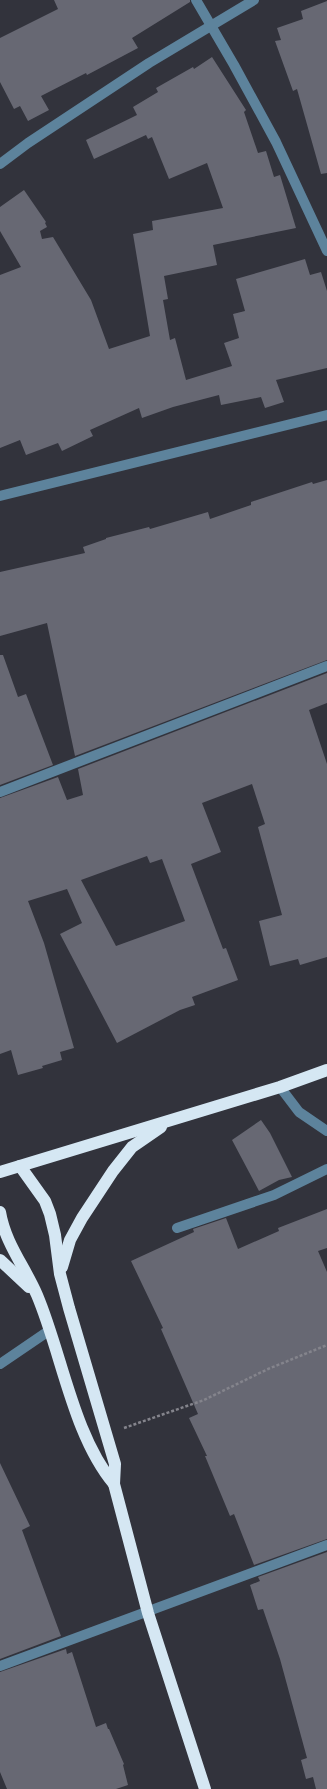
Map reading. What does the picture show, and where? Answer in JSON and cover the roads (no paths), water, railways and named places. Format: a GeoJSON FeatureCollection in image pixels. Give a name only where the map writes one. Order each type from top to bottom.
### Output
{"type":"FeatureCollection","features":[{"type":"Feature","properties":{"kind":"highway"},"geometry":{"type":"LineString","coordinates":[[0,1172],[280,1087],[327,1070]]}},
{"type":"Feature","properties":{"kind":"highway"},"geometry":{"type":"LineString","coordinates":[[60,1274],[70,1240],[82,1218],[113,1171],[132,1147],[171,1121]]}},
{"type":"Feature","properties":{"kind":"highway"},"geometry":{"type":"LineString","coordinates":[[20,1166],[45,1201],[50,1214],[56,1235],[60,1274],[115,1464],[114,1484],[148,1613],[205,1789]]}},
{"type":"Feature","properties":{"kind":"highway"},"geometry":{"type":"LineString","coordinates":[[0,1212],[2,1224],[12,1248],[37,1295],[87,1438],[102,1469],[114,1484]]}},
{"type":"Feature","properties":{"kind":"highway"},"geometry":{"type":"LineString","coordinates":[[0,1260],[37,1295]]}},
{"type":"Feature","properties":{"kind":"street"},"geometry":{"type":"LineString","coordinates":[[196,0],[234,65],[272,136],[327,251]]}},
{"type":"Feature","properties":{"kind":"street"},"geometry":{"type":"LineString","coordinates":[[0,164],[84,106],[210,25],[254,0]]}},
{"type":"Feature","properties":{"kind":"street"},"geometry":{"type":"LineString","coordinates":[[0,496],[327,415]]}},
{"type":"Feature","properties":{"kind":"street"},"geometry":{"type":"LineString","coordinates":[[0,792],[327,666]]}},
{"type":"Feature","properties":{"kind":"street"},"geometry":{"type":"LineString","coordinates":[[280,1087],[299,1112],[327,1131]]}},
{"type":"Feature","properties":{"kind":"street"},"geometry":{"type":"LineString","coordinates":[[177,1228],[274,1195],[327,1168]]}},
{"type":"Feature","properties":{"kind":"street"},"geometry":{"type":"LineString","coordinates":[[0,1364],[50,1330]]}},
{"type":"Feature","properties":{"kind":"street"},"geometry":{"type":"LineString","coordinates":[[0,1666],[148,1613],[327,1545]]}}]}
